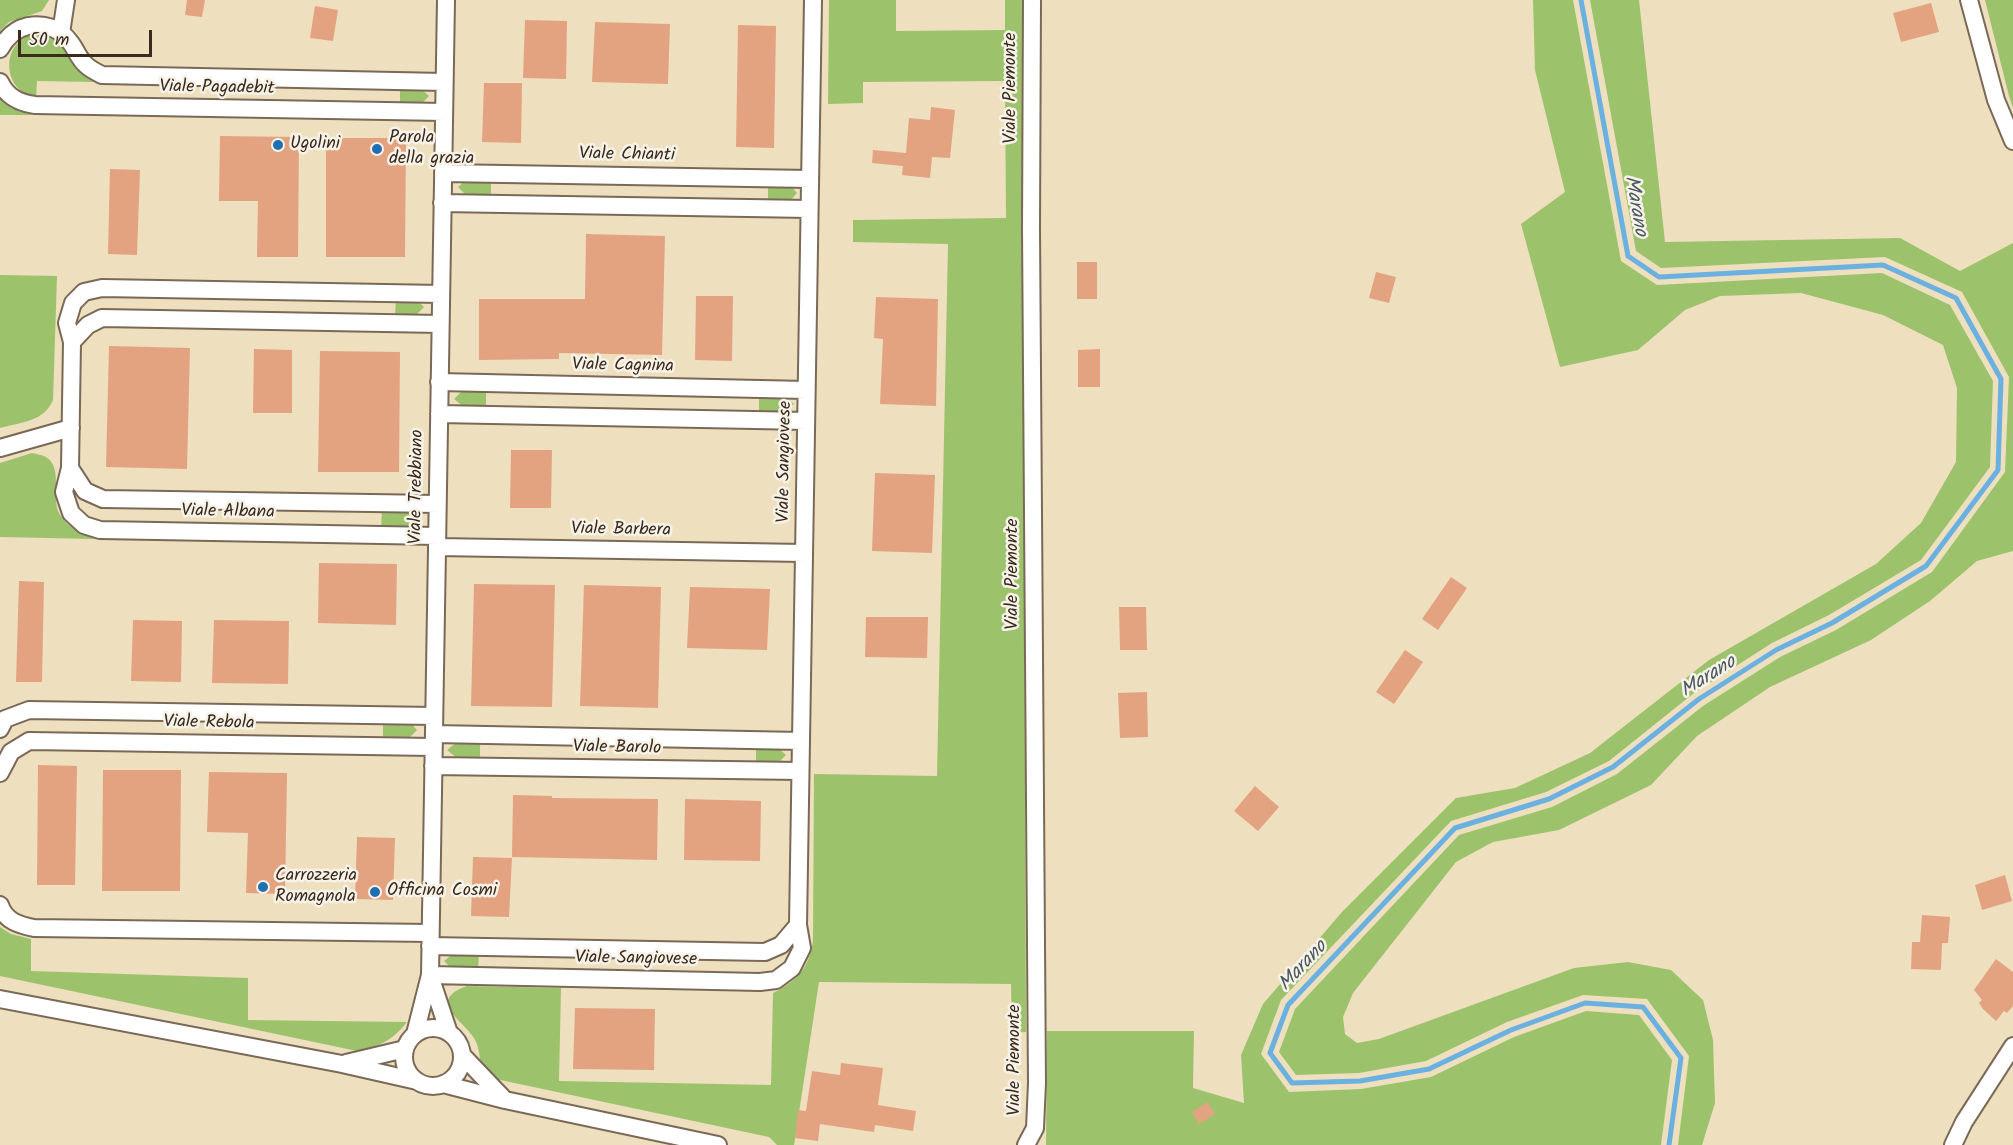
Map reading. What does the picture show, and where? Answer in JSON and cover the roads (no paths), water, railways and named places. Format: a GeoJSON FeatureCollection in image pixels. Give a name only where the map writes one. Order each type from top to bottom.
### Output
{"type":"FeatureCollection","features":[{"type":"Feature","properties":{"kind":"street"},"geometry":{"type":"LineString","coordinates":[[0,50],[4,41],[14,32],[25,27],[44,26],[62,33],[66,0]]}},
{"type":"Feature","properties":{"kind":"street","name":"Viale Trebbiano"},"geometry":{"type":"LineString","coordinates":[[415,1034],[430,975],[446,0]]}},
{"type":"Feature","properties":{"kind":"street","name":"Viale Sangiovese"},"geometry":{"type":"LineString","coordinates":[[430,975],[760,982],[776,980],[792,968],[802,948],[798,925],[813,0]]}},
{"type":"Feature","properties":{"kind":"street","name":"Viale Piemonte"},"geometry":{"type":"LineString","coordinates":[[1026,1145],[1035,1128],[1037,1083],[1031,240],[1032,0]]}},
{"type":"Feature","properties":{"kind":"street"},"geometry":{"type":"LineString","coordinates":[[1970,0],[1996,100],[2013,141]]}},
{"type":"Feature","properties":{"kind":"street","name":"Viale Pagadebit"},"geometry":{"type":"LineString","coordinates":[[62,33],[87,67],[102,75],[444,82]]}},
{"type":"Feature","properties":{"kind":"street","name":"Viale Pagadebit"},"geometry":{"type":"LineString","coordinates":[[0,82],[12,98],[24,104],[35,105],[444,112]]}},
{"type":"Feature","properties":{"kind":"street","name":"Viale Chianti"},"geometry":{"type":"LineString","coordinates":[[443,173],[810,179]]}},
{"type":"Feature","properties":{"kind":"street"},"geometry":{"type":"LineString","coordinates":[[442,203],[809,209]]}},
{"type":"Feature","properties":{"kind":"street","name":"Viale Albana"},"geometry":{"type":"LineString","coordinates":[[437,541],[100,530],[84,525],[71,513],[64,492],[70,468],[71,428],[72,342],[67,322],[73,303],[84,292],[102,288],[441,294]]}},
{"type":"Feature","properties":{"kind":"street"},"geometry":{"type":"LineString","coordinates":[[72,342],[88,325],[102,318],[440,324]]}},
{"type":"Feature","properties":{"kind":"street","name":"Viale Cagnina"},"geometry":{"type":"LineString","coordinates":[[439,382],[806,390]]}},
{"type":"Feature","properties":{"kind":"street"},"geometry":{"type":"LineString","coordinates":[[439,414],[806,421]]}},
{"type":"Feature","properties":{"kind":"street"},"geometry":{"type":"LineString","coordinates":[[0,448],[71,428]]}},
{"type":"Feature","properties":{"kind":"street","name":"Viale Albana"},"geometry":{"type":"LineString","coordinates":[[70,468],[85,491],[103,499],[438,504]]}},
{"type":"Feature","properties":{"kind":"street","name":"Viale Barbera"},"geometry":{"type":"LineString","coordinates":[[437,541],[804,554]]}},
{"type":"Feature","properties":{"kind":"street","name":"Viale Rebola"},"geometry":{"type":"LineString","coordinates":[[0,729],[5,720],[29,710],[434,716]]}},
{"type":"Feature","properties":{"kind":"street","name":"Viale Rebola"},"geometry":{"type":"LineString","coordinates":[[0,773],[10,752],[29,741],[434,740]]}},
{"type":"Feature","properties":{"kind":"street","name":"Viale Barolo"},"geometry":{"type":"LineString","coordinates":[[434,740],[801,741]]}},
{"type":"Feature","properties":{"kind":"street","name":"Viale Barolo"},"geometry":{"type":"LineString","coordinates":[[433,766],[800,771]]}},
{"type":"Feature","properties":{"kind":"street"},"geometry":{"type":"LineString","coordinates":[[0,905],[2,913],[16,924],[34,928],[430,940]]}},
{"type":"Feature","properties":{"kind":"street","name":"Viale Sangiovese"},"geometry":{"type":"LineString","coordinates":[[430,940],[765,952],[781,945],[798,925]]}},
{"type":"Feature","properties":{"kind":"street","name":"Viale Trebbiano"},"geometry":{"type":"LineString","coordinates":[[430,975],[449,1033]]}},
{"type":"Feature","properties":{"kind":"street"},"geometry":{"type":"LineString","coordinates":[[0,999],[342,1064],[417,1081],[425,1085],[443,1084],[505,1100],[718,1145]]}},
{"type":"Feature","properties":{"kind":"street"},"geometry":{"type":"LineString","coordinates":[[417,1081],[406,1067],[405,1049],[415,1034],[432,1028],[449,1033],[456,1039],[462,1055],[505,1100]]}},
{"type":"Feature","properties":{"kind":"street"},"geometry":{"type":"LineString","coordinates":[[1953,1145],[1964,1122],[2013,1046]]}},
{"type":"Feature","properties":{"kind":"street"},"geometry":{"type":"LineString","coordinates":[[342,1064],[405,1049]]}},
{"type":"Feature","properties":{"kind":"street"},"geometry":{"type":"LineString","coordinates":[[443,1084],[457,1073],[462,1055]]}},
{"type":"Feature","properties":{"kind":"waterway","name":"Marano"},"geometry":{"type":"LineString","coordinates":[[1581,0],[1628,256],[1659,277],[1883,265],[1956,298],[2001,379],[1998,470],[1926,566],[1832,623],[1776,650],[1699,699],[1613,767],[1549,799],[1455,828],[1288,1005],[1270,1053],[1292,1083],[1360,1081],[1429,1069],[1511,1030],[1585,1003],[1643,1007],[1681,1058],[1669,1145]]}},
{"type":"Feature","properties":{"kind":"place","name":"Ugolini"},"geometry":{"type":"Point","coordinates":[278,145]}},
{"type":"Feature","properties":{"kind":"place","name":"Parola della grazia"},"geometry":{"type":"Point","coordinates":[377,149]}},
{"type":"Feature","properties":{"kind":"place","name":"Carrozzeria Romagnola"},"geometry":{"type":"Point","coordinates":[263,887]}},
{"type":"Feature","properties":{"kind":"place","name":"Officina Cosmi"},"geometry":{"type":"Point","coordinates":[375,892]}}]}
